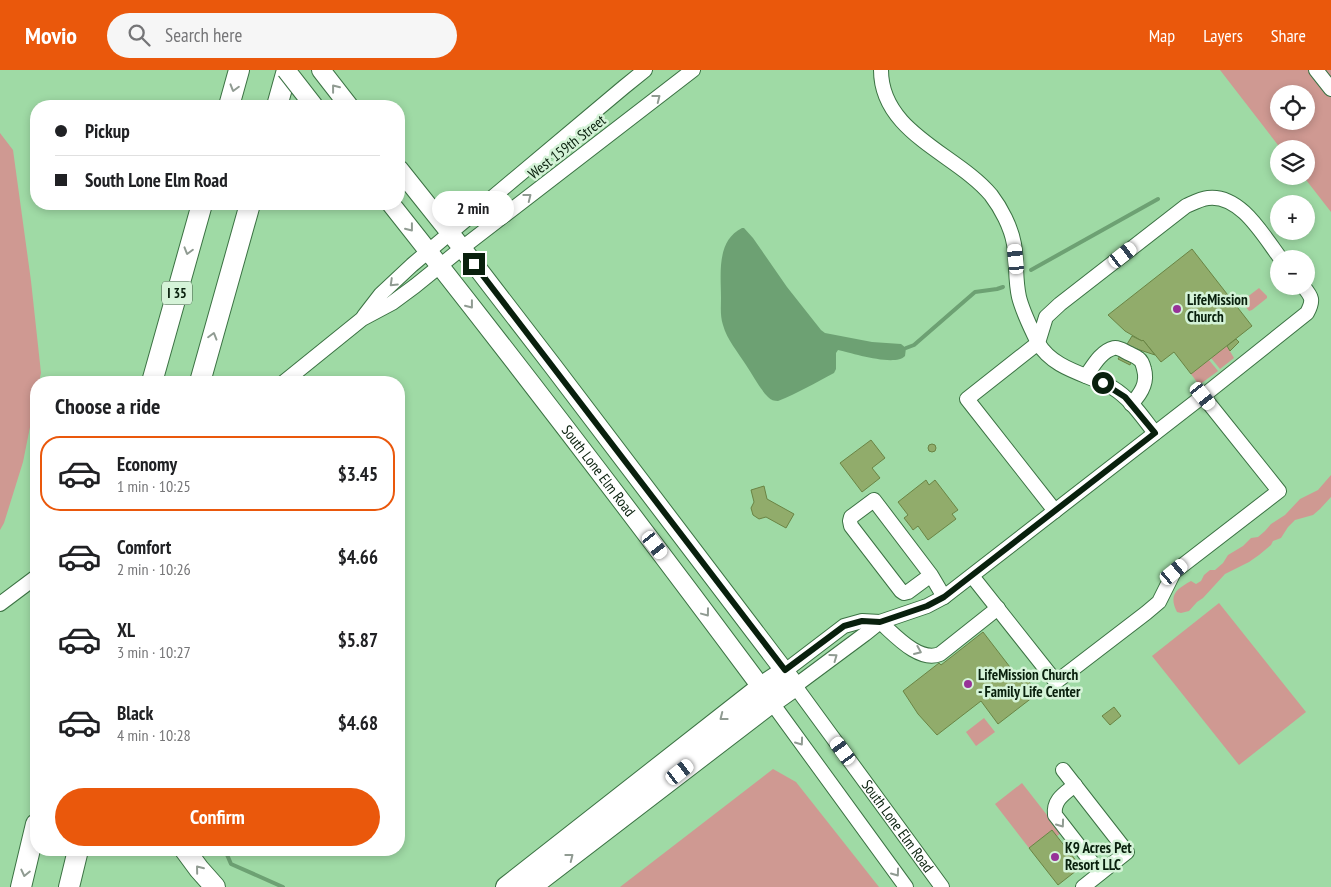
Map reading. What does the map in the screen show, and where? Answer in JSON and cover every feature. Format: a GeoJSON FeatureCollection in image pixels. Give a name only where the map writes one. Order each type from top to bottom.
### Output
{"type":"FeatureCollection","features":[{"type":"Feature","properties":{"kind":"highway"},"geometry":{"type":"LineString","coordinates":[[231,100],[239,70]]}},
{"type":"Feature","properties":{"kind":"highway"},"geometry":{"type":"LineString","coordinates":[[279,100],[287,70]]}},
{"type":"Feature","properties":{"kind":"highway","name":"I 35"},"geometry":{"type":"LineString","coordinates":[[154,376],[200,210]]}},
{"type":"Feature","properties":{"kind":"highway"},"geometry":{"type":"LineString","coordinates":[[202,376],[248,210]]}},
{"type":"Feature","properties":{"kind":"highway"},"geometry":{"type":"LineString","coordinates":[[506,887],[790,678]]}},
{"type":"Feature","properties":{"kind":"highway"},"geometry":{"type":"LineString","coordinates":[[531,887],[766,695]]}},
{"type":"Feature","properties":{"kind":"highway"},"geometry":{"type":"LineString","coordinates":[[21,887],[30,849]]}},
{"type":"Feature","properties":{"kind":"highway"},"geometry":{"type":"LineString","coordinates":[[69,887],[77,856]]}},
{"type":"Feature","properties":{"kind":"highway"},"geometry":{"type":"LineString","coordinates":[[189,856],[215,887]]}},
{"type":"Feature","properties":{"kind":"main road"},"geometry":{"type":"LineString","coordinates":[[287,70],[310,100]]}},
{"type":"Feature","properties":{"kind":"main road"},"geometry":{"type":"LineString","coordinates":[[321,70],[344,100]]}},
{"type":"Feature","properties":{"kind":"main road","name":"South Lone Elm Road"},"geometry":{"type":"LineString","coordinates":[[405,177],[462,248],[790,678]]}},
{"type":"Feature","properties":{"kind":"main road","name":"South Lone Elm Road"},"geometry":{"type":"LineString","coordinates":[[396,210],[677,574],[766,695]]}},
{"type":"Feature","properties":{"kind":"street","name":"West 159th Street"},"geometry":{"type":"LineString","coordinates":[[362,319],[381,294],[428,251],[645,70]]}},
{"type":"Feature","properties":{"kind":"street","name":"West 159th Street"},"geometry":{"type":"LineString","coordinates":[[292,376],[362,319],[392,303],[693,70]]}},
{"type":"Feature","properties":{"kind":"street"},"geometry":{"type":"LineString","coordinates":[[881,70],[886,94],[891,106],[900,119],[920,138],[981,185],[1001,211],[1014,242],[1019,296],[1025,315],[1041,348],[1069,369],[1114,389],[1125,397],[1155,433]]}},
{"type":"Feature","properties":{"kind":"street"},"geometry":{"type":"LineString","coordinates":[[1316,70],[1331,90]]}},
{"type":"Feature","properties":{"kind":"street"},"geometry":{"type":"LineString","coordinates":[[1055,511],[967,400],[1038,343],[1046,317],[1060,304],[1186,206],[1198,200],[1220,199],[1241,208],[1275,250]]}},
{"type":"Feature","properties":{"kind":"street"},"geometry":{"type":"LineString","coordinates":[[790,678],[865,634],[880,622],[927,606],[944,597],[1307,314],[1311,306],[1309,295]]}},
{"type":"Feature","properties":{"kind":"street"},"geometry":{"type":"LineString","coordinates":[[1086,376],[1099,358],[1114,348],[1119,348],[1138,358],[1144,367],[1145,381],[1143,389],[1131,404]]}},
{"type":"Feature","properties":{"kind":"street"},"geometry":{"type":"LineString","coordinates":[[972,576],[1056,682],[1159,602],[1174,572],[1279,492],[1203,396]]}},
{"type":"Feature","properties":{"kind":"street"},"geometry":{"type":"LineString","coordinates":[[931,575],[908,592],[904,593],[901,591],[851,526],[851,517],[874,500],[931,575],[944,597]]}},
{"type":"Feature","properties":{"kind":"street"},"geometry":{"type":"LineString","coordinates":[[2,602],[30,581]]}},
{"type":"Feature","properties":{"kind":"street"},"geometry":{"type":"LineString","coordinates":[[790,678],[844,626],[862,621],[880,622],[913,650],[936,656],[998,608]]}},
{"type":"Feature","properties":{"kind":"street","name":"South Lone Elm Road"},"geometry":{"type":"LineString","coordinates":[[790,678],[942,887]]}},
{"type":"Feature","properties":{"kind":"street","name":"South Lone Elm Road"},"geometry":{"type":"LineString","coordinates":[[766,695],[906,887]]}},
{"type":"Feature","properties":{"kind":"street"},"geometry":{"type":"LineString","coordinates":[[1063,770],[1127,852],[1082,887]]}},
{"type":"Feature","properties":{"kind":"street"},"geometry":{"type":"LineString","coordinates":[[1075,785],[1060,797],[1054,810],[1055,815],[1100,873]]}},
{"type":"Feature","properties":{"kind":"shaded area"},"geometry":{"type":"Polygon","coordinates":[[[1220,70],[1331,70],[1331,212],[1310,185],[1315,185],[1315,140],[1274,140],[1220,70]]]}},
{"type":"Feature","properties":{"kind":"shaded area"},"geometry":{"type":"Polygon","coordinates":[[[0,133],[13,150],[31,281],[41,373],[40,376],[30,376],[30,427],[23,462],[4,523],[0,530],[0,133]]]}},
{"type":"Feature","properties":{"kind":"shaded area"},"geometry":{"type":"Polygon","coordinates":[[[742,228],[753,238],[787,287],[821,330],[825,333],[872,342],[901,344],[906,348],[905,356],[900,359],[883,360],[838,350],[834,373],[778,401],[769,398],[730,341],[721,318],[721,269],[724,250],[728,241],[742,228]]]}},
{"type":"Feature","properties":{"kind":"shaded area"},"geometry":{"type":"Polygon","coordinates":[[[1259,288],[1267,298],[1249,311],[1242,301],[1259,288]]]}},
{"type":"Feature","properties":{"kind":"shaded area"},"geometry":{"type":"Polygon","coordinates":[[[1227,346],[1234,358],[1220,369],[1211,358],[1227,346]]]}},
{"type":"Feature","properties":{"kind":"shaded area"},"geometry":{"type":"Polygon","coordinates":[[[1209,360],[1218,371],[1199,385],[1191,374],[1209,360]]]}},
{"type":"Feature","properties":{"kind":"shaded area"},"geometry":{"type":"Polygon","coordinates":[[[1331,475],[1331,497],[1320,509],[1313,515],[1295,520],[1281,538],[1273,541],[1259,555],[1225,574],[1189,611],[1177,612],[1173,601],[1178,590],[1191,581],[1196,584],[1201,581],[1210,570],[1215,570],[1223,563],[1228,555],[1243,546],[1251,538],[1258,537],[1271,524],[1285,515],[1300,499],[1318,490],[1331,475]]]}},
{"type":"Feature","properties":{"kind":"shaded area"},"geometry":{"type":"Polygon","coordinates":[[[1219,603],[1306,712],[1239,765],[1152,656],[1219,603]]]}},
{"type":"Feature","properties":{"kind":"shaded area"},"geometry":{"type":"Polygon","coordinates":[[[984,718],[995,732],[976,746],[966,732],[984,718]]]}},
{"type":"Feature","properties":{"kind":"shaded area"},"geometry":{"type":"Polygon","coordinates":[[[773,769],[796,782],[879,887],[620,887],[773,769]]]}},
{"type":"Feature","properties":{"kind":"shaded area"},"geometry":{"type":"Polygon","coordinates":[[[1022,783],[1061,833],[1057,836],[1052,830],[1029,848],[995,804],[1022,783]]]}},
{"type":"Feature","properties":{"kind":"building","name":"LifeMission Church"},"geometry":{"type":"Polygon","coordinates":[[[1192,249],[1252,326],[1191,374],[1174,352],[1161,362],[1143,340],[1125,331],[1108,315],[1192,249]]]}},
{"type":"Feature","properties":{"kind":"building"},"geometry":{"type":"Polygon","coordinates":[[[1132,336],[1143,340],[1155,355],[1137,349],[1130,365],[1118,359],[1132,336]]]}},
{"type":"Feature","properties":{"kind":"building"},"geometry":{"type":"Polygon","coordinates":[[[1236,339],[1239,342],[1230,351],[1227,346],[1236,339]]]}},
{"type":"Feature","properties":{"kind":"building"},"geometry":{"type":"Polygon","coordinates":[[[871,440],[885,458],[872,468],[880,478],[862,492],[840,463],[871,440]]]}},
{"type":"Feature","properties":{"kind":"building"},"geometry":{"type":"Polygon","coordinates":[[[932,444],[936,448],[932,452],[928,448],[932,444]]]}},
{"type":"Feature","properties":{"kind":"building"},"geometry":{"type":"Polygon","coordinates":[[[926,480],[929,485],[935,480],[958,510],[952,514],[956,519],[928,540],[918,526],[913,530],[904,518],[908,515],[898,502],[926,480]]]}},
{"type":"Feature","properties":{"kind":"building"},"geometry":{"type":"Polygon","coordinates":[[[764,486],[767,499],[794,514],[786,528],[766,517],[759,519],[753,515],[751,508],[754,502],[751,490],[764,486]]]}},
{"type":"Feature","properties":{"kind":"building","name":"LifeMission Church - Family Life Center"},"geometry":{"type":"Polygon","coordinates":[[[983,632],[1033,697],[998,724],[981,701],[937,735],[918,714],[903,691],[939,663],[941,665],[983,632]]]}},
{"type":"Feature","properties":{"kind":"building"},"geometry":{"type":"Polygon","coordinates":[[[1025,676],[1032,686],[1027,689],[1020,680],[1025,676]]]}},
{"type":"Feature","properties":{"kind":"building"},"geometry":{"type":"Polygon","coordinates":[[[1114,707],[1121,716],[1110,725],[1102,716],[1114,707]]]}},
{"type":"Feature","properties":{"kind":"building","name":"K9 Acres Pet Resort LLC"},"geometry":{"type":"Polygon","coordinates":[[[1052,830],[1081,867],[1058,885],[1029,848],[1052,830]]]}},
{"type":"Feature","properties":{"kind":"waterway"},"geometry":{"type":"LineString","coordinates":[[1031,270],[1158,199]]}},
{"type":"Feature","properties":{"kind":"waterway"},"geometry":{"type":"LineString","coordinates":[[906,348],[914,345],[975,292],[1003,287]]}},
{"type":"Feature","properties":{"kind":"waterway"},"geometry":{"type":"LineString","coordinates":[[228,856],[231,864],[283,887]]}},
{"type":"Feature","properties":{"kind":"place","name":"LifeMission Church"},"geometry":{"type":"Point","coordinates":[1177,309]}},
{"type":"Feature","properties":{"kind":"place","name":"LifeMission Church - Family Life Center"},"geometry":{"type":"Point","coordinates":[968,684]}},
{"type":"Feature","properties":{"kind":"place","name":"K9 Acres Pet Resort LLC"},"geometry":{"type":"Point","coordinates":[1055,857]}},
{"type":"Feature","properties":{"kind":"route"},"geometry":{"type":"LineString","coordinates":[[474,264],[785,670],[844,626],[862,621],[880,622],[927,606],[944,597],[1155,433],[1125,397],[1103,383]]}}]}
